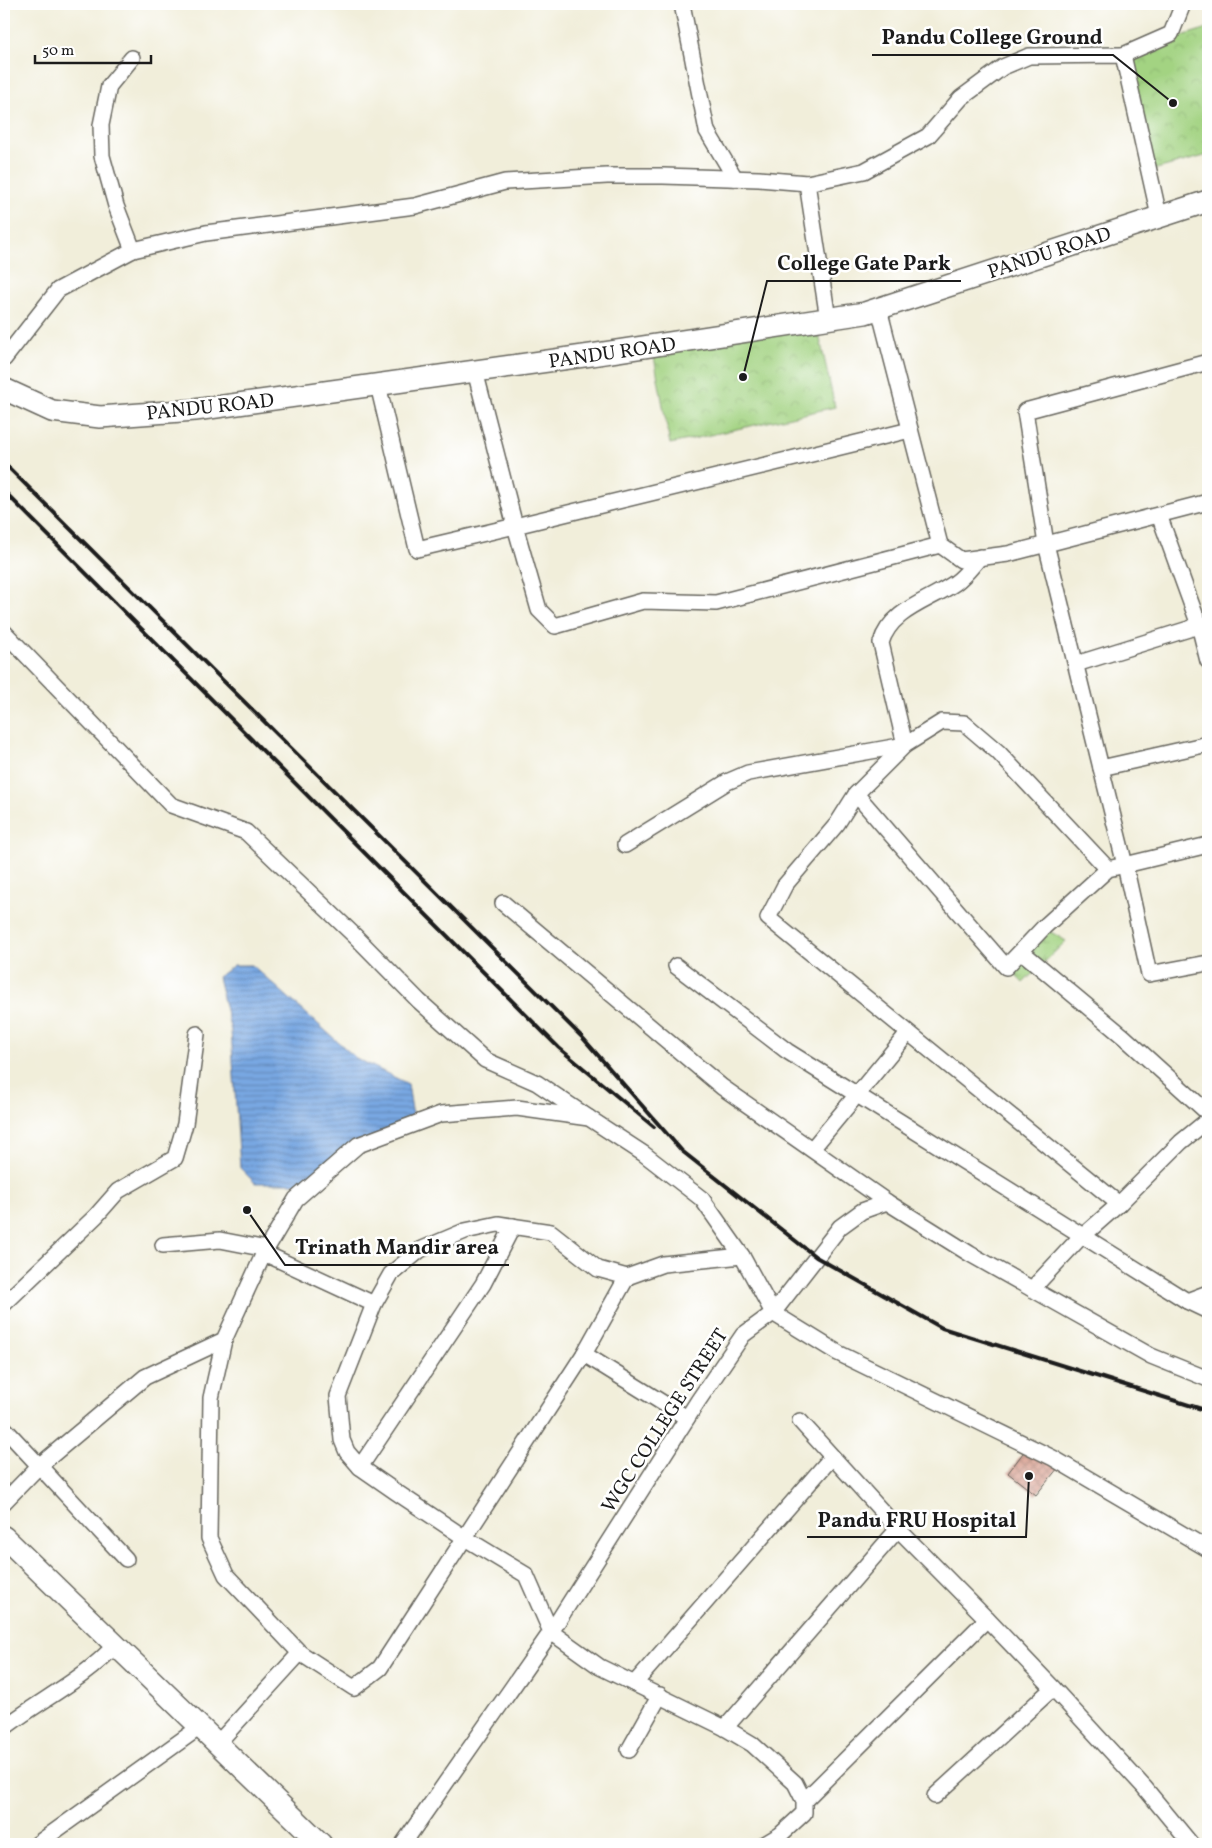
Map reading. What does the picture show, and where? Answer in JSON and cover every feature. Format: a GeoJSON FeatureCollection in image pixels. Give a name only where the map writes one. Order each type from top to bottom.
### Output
{"type":"FeatureCollection","features":[{"type":"Feature","properties":{"kind":"street"},"geometry":{"type":"LineString","coordinates":[[682,4],[707,131],[735,178]]}},
{"type":"Feature","properties":{"kind":"street"},"geometry":{"type":"LineString","coordinates":[[4,358],[58,290],[132,250],[206,233],[416,206],[505,182],[607,176],[735,178],[807,183],[864,171],[928,136],[961,98],[1003,67],[1029,56],[1123,55],[1171,34],[1182,4]]}},
{"type":"Feature","properties":{"kind":"street"},"geometry":{"type":"LineString","coordinates":[[1123,55],[1159,216]]}},
{"type":"Feature","properties":{"kind":"street"},"geometry":{"type":"LineString","coordinates":[[132,58],[110,86],[101,125],[102,156],[116,206],[132,250]]}},
{"type":"Feature","properties":{"kind":"street"},"geometry":{"type":"LineString","coordinates":[[807,183],[828,319]]}},
{"type":"Feature","properties":{"kind":"street","name":"PANDU ROAD"},"geometry":{"type":"LineString","coordinates":[[4,389],[52,411],[100,417],[196,410],[828,319],[879,309],[1208,201]]}},
{"type":"Feature","properties":{"kind":"street"},"geometry":{"type":"LineString","coordinates":[[879,309],[940,545],[961,560],[1008,554],[1208,502]]}},
{"type":"Feature","properties":{"kind":"street"},"geometry":{"type":"LineString","coordinates":[[1208,362],[1025,411],[1046,544],[1125,864],[1149,974],[1208,963]]}},
{"type":"Feature","properties":{"kind":"street"},"geometry":{"type":"LineString","coordinates":[[475,371],[539,610],[555,626],[642,601],[716,603],[940,545]]}},
{"type":"Feature","properties":{"kind":"street"},"geometry":{"type":"LineString","coordinates":[[378,385],[417,548],[910,430]]}},
{"type":"Feature","properties":{"kind":"street"},"geometry":{"type":"LineString","coordinates":[[1159,515],[1204,624],[1208,661]]}},
{"type":"Feature","properties":{"kind":"street"},"geometry":{"type":"LineString","coordinates":[[905,745],[881,643],[884,631],[894,620],[956,582],[980,557]]}},
{"type":"Feature","properties":{"kind":"street"},"geometry":{"type":"LineString","coordinates":[[1076,664],[1204,624]]}},
{"type":"Feature","properties":{"kind":"street"},"geometry":{"type":"LineString","coordinates":[[4,632],[171,805],[246,832],[356,937],[419,1001],[485,1060],[537,1083],[644,1154],[702,1199],[742,1256],[773,1313],[838,1353],[1053,1458],[1208,1549]]}},
{"type":"Feature","properties":{"kind":"street"},"geometry":{"type":"LineString","coordinates":[[1108,869],[998,752],[964,723],[942,722],[905,745],[856,794],[837,824],[785,885],[768,918],[1119,1204]]}},
{"type":"Feature","properties":{"kind":"street"},"geometry":{"type":"LineString","coordinates":[[1101,768],[1208,744]]}},
{"type":"Feature","properties":{"kind":"street"},"geometry":{"type":"LineString","coordinates":[[625,845],[727,782],[748,773],[905,745]]}},
{"type":"Feature","properties":{"kind":"street"},"geometry":{"type":"LineString","coordinates":[[856,794],[866,808],[1006,967],[1044,927],[1108,869],[1208,845]]}},
{"type":"Feature","properties":{"kind":"street"},"geometry":{"type":"LineString","coordinates":[[503,903],[722,1087],[887,1202],[970,1254],[1151,1356],[1208,1379]]}},
{"type":"Feature","properties":{"kind":"street"},"geometry":{"type":"LineString","coordinates":[[1022,952],[1124,1036],[1208,1112]]}},
{"type":"Feature","properties":{"kind":"street"},"geometry":{"type":"LineString","coordinates":[[676,966],[787,1051],[1187,1301],[1208,1311]]}},
{"type":"Feature","properties":{"kind":"street"},"geometry":{"type":"LineString","coordinates":[[812,1150],[856,1094],[908,1033]]}},
{"type":"Feature","properties":{"kind":"street"},"geometry":{"type":"LineString","coordinates":[[4,1304],[96,1216],[118,1190],[175,1158],[185,1124],[197,1034]]}},
{"type":"Feature","properties":{"kind":"street"},"geometry":{"type":"LineString","coordinates":[[589,1118],[517,1108],[441,1114],[358,1145],[296,1200],[266,1251],[224,1340],[211,1398],[209,1538],[226,1575],[300,1653],[354,1688],[380,1668],[584,1354],[626,1277]]}},
{"type":"Feature","properties":{"kind":"street"},"geometry":{"type":"LineString","coordinates":[[1032,1289],[1083,1236],[1119,1204],[1181,1142],[1208,1120]]}},
{"type":"Feature","properties":{"kind":"street","name":"WGC COLLEGE STREET"},"geometry":{"type":"LineString","coordinates":[[403,1844],[551,1632],[687,1418],[743,1335],[773,1313],[840,1227],[862,1211],[887,1202]]}},
{"type":"Feature","properties":{"kind":"street"},"geometry":{"type":"LineString","coordinates":[[742,1256],[663,1264],[626,1277],[598,1269],[551,1232],[498,1224],[466,1231],[420,1250],[391,1274],[374,1304],[338,1396],[342,1440],[347,1452],[360,1467],[465,1538],[526,1575],[551,1632],[600,1666],[726,1728],[752,1744],[796,1783],[804,1800],[804,1813],[785,1840],[765,1844]]}},
{"type":"Feature","properties":{"kind":"street"},"geometry":{"type":"LineString","coordinates":[[360,1467],[483,1284],[513,1226]]}},
{"type":"Feature","properties":{"kind":"street"},"geometry":{"type":"LineString","coordinates":[[163,1245],[220,1240],[266,1251],[374,1304]]}},
{"type":"Feature","properties":{"kind":"street"},"geometry":{"type":"LineString","coordinates":[[1187,1301],[1208,1293]]}},
{"type":"Feature","properties":{"kind":"street"},"geometry":{"type":"LineString","coordinates":[[4,1502],[39,1466],[145,1377],[224,1340]]}},
{"type":"Feature","properties":{"kind":"street"},"geometry":{"type":"LineString","coordinates":[[584,1354],[687,1418]]}},
{"type":"Feature","properties":{"kind":"street"},"geometry":{"type":"LineString","coordinates":[[800,1421],[898,1529],[1053,1688],[1144,1787],[1191,1844]]}},
{"type":"Feature","properties":{"kind":"street"},"geometry":{"type":"LineString","coordinates":[[4,1428],[126,1559]]}},
{"type":"Feature","properties":{"kind":"street"},"geometry":{"type":"LineString","coordinates":[[635,1683],[832,1457]]}},
{"type":"Feature","properties":{"kind":"street"},"geometry":{"type":"LineString","coordinates":[[726,1728],[898,1529]]}},
{"type":"Feature","properties":{"kind":"street"},"geometry":{"type":"LineString","coordinates":[[4,1537],[321,1844]]}},
{"type":"Feature","properties":{"kind":"street"},"geometry":{"type":"LineString","coordinates":[[804,1800],[987,1619]]}},
{"type":"Feature","properties":{"kind":"street"},"geometry":{"type":"LineString","coordinates":[[4,1728],[32,1706],[100,1662],[115,1645]]}},
{"type":"Feature","properties":{"kind":"street"},"geometry":{"type":"LineString","coordinates":[[217,1744],[300,1653]]}},
{"type":"Feature","properties":{"kind":"street"},"geometry":{"type":"LineString","coordinates":[[935,1796],[1053,1688]]}},
{"type":"Feature","properties":{"kind":"street"},"geometry":{"type":"LineString","coordinates":[[629,1750],[660,1695]]}},
{"type":"Feature","properties":{"kind":"street"},"geometry":{"type":"LineString","coordinates":[[37,1844],[200,1728]]}},
{"type":"Feature","properties":{"kind":"green space"},"geometry":{"type":"Polygon","coordinates":[[[1208,28],[1208,155],[1149,171],[1130,52],[1208,28]]]}},
{"type":"Feature","properties":{"kind":"green space"},"geometry":{"type":"Polygon","coordinates":[[[816,321],[835,407],[670,444],[652,346],[816,321]]]}},
{"type":"Feature","properties":{"kind":"green space"},"geometry":{"type":"Polygon","coordinates":[[[1046,929],[1066,941],[1023,983],[1008,968],[1046,929]]]}},
{"type":"Feature","properties":{"kind":"water"},"geometry":{"type":"Polygon","coordinates":[[[234,965],[252,965],[356,1058],[408,1084],[413,1116],[358,1145],[305,1183],[255,1183],[240,1168],[231,1031],[218,977],[234,965]]]}},
{"type":"Feature","properties":{"kind":"building"},"geometry":{"type":"Polygon","coordinates":[[[1026,1449],[1058,1468],[1036,1495],[1008,1473],[1026,1449]]]}},
{"type":"Feature","properties":{"kind":"railway"},"geometry":{"type":"LineString","coordinates":[[4,463],[582,1037],[682,1151],[816,1257],[942,1328],[1208,1411]]}},
{"type":"Feature","properties":{"kind":"railway"},"geometry":{"type":"LineString","coordinates":[[4,491],[559,1048],[654,1127]]}},
{"type":"Feature","properties":{"kind":"place","name":"Pandu College Ground"},"geometry":{"type":"Point","coordinates":[1173,103]}},
{"type":"Feature","properties":{"kind":"place","name":"College Gate Park"},"geometry":{"type":"Point","coordinates":[743,377]}},
{"type":"Feature","properties":{"kind":"place","name":"Trinath Mandir area"},"geometry":{"type":"Point","coordinates":[247,1210]}},
{"type":"Feature","properties":{"kind":"place","name":"Pandu FRU Hospital"},"geometry":{"type":"Point","coordinates":[1029,1476]}}]}
